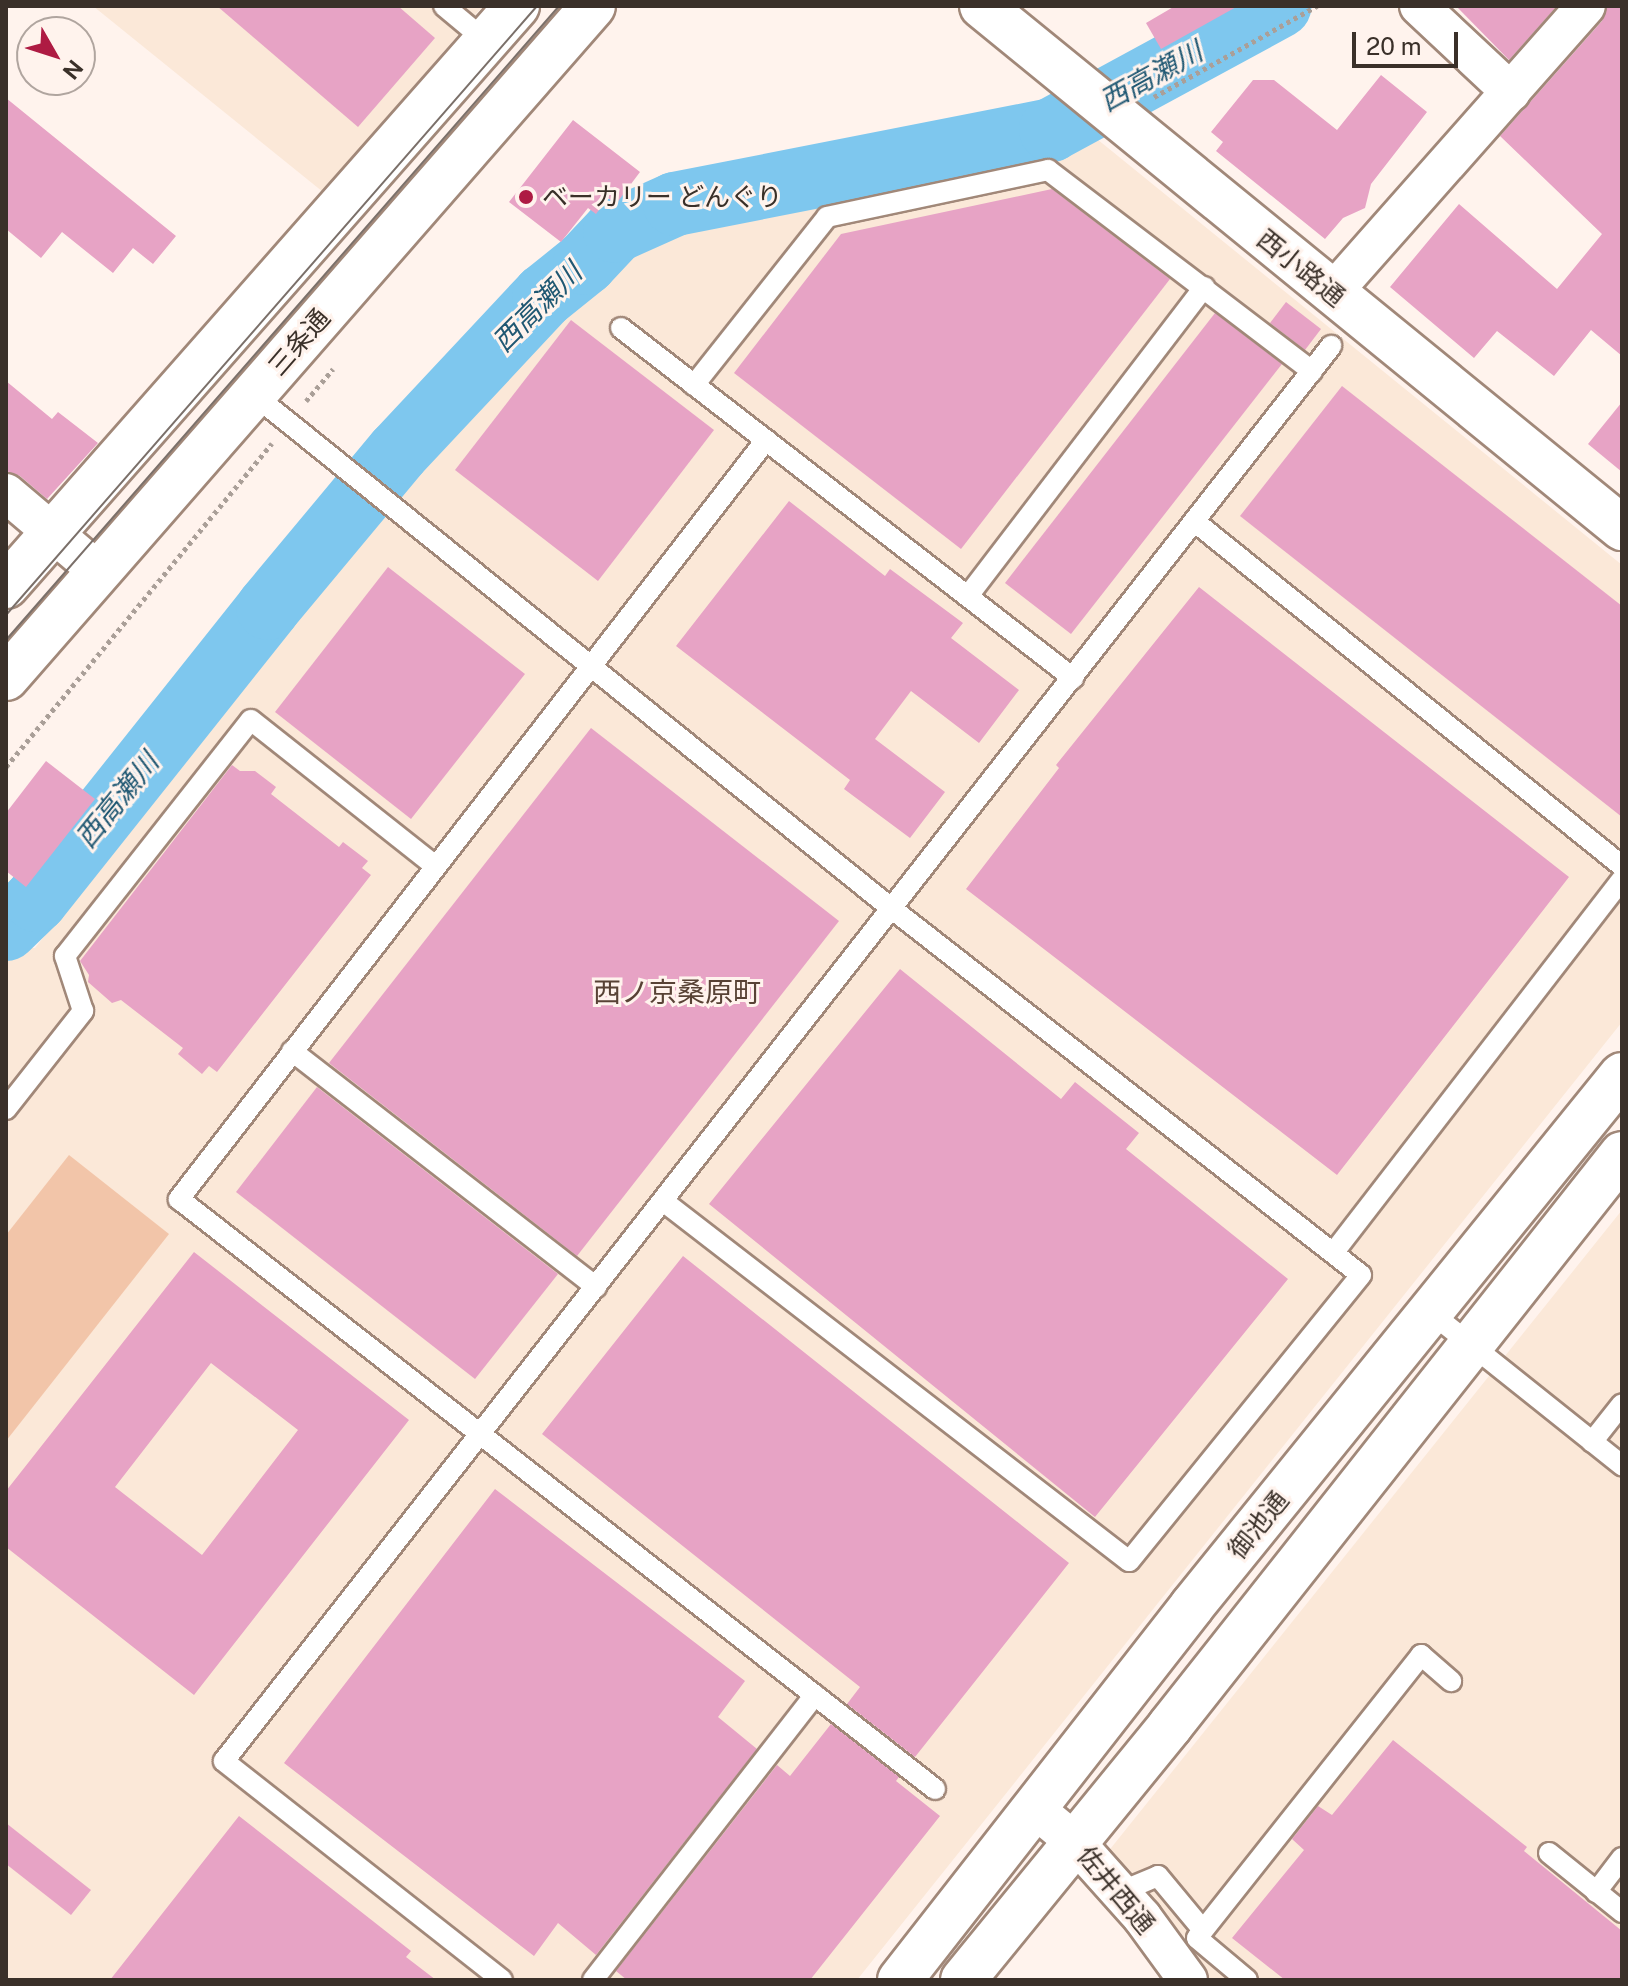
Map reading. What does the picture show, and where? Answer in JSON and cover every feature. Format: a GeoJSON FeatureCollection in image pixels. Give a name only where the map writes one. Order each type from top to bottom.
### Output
{"type":"FeatureCollection","features":[{"type":"Feature","properties":{"kind":"street"},"geometry":{"type":"LineString","coordinates":[[6,586],[517,6]]}},
{"type":"Feature","properties":{"kind":"street","name":"三条通"},"geometry":{"type":"LineString","coordinates":[[6,678],[593,6]]}},
{"type":"Feature","properties":{"kind":"street","name":"西小路通"},"geometry":{"type":"LineString","coordinates":[[982,6],[1118,105],[1332,293],[1622,528]]}},
{"type":"Feature","properties":{"kind":"street"},"geometry":{"type":"LineString","coordinates":[[1419,6],[1511,92]]}},
{"type":"Feature","properties":{"kind":"street"},"geometry":{"type":"LineString","coordinates":[[1332,293],[1586,6]]}},
{"type":"Feature","properties":{"kind":"street"},"geometry":{"type":"LineString","coordinates":[[6,493],[98,571]]}},
{"type":"Feature","properties":{"kind":"street","name":"御池通"},"geometry":{"type":"LineString","coordinates":[[900,1980],[1192,1606],[1622,1075]]}},
{"type":"Feature","properties":{"kind":"street"},"geometry":{"type":"LineString","coordinates":[[963,1980],[1622,1154]]}},
{"type":"Feature","properties":{"kind":"street","name":"佐井西通"},"geometry":{"type":"LineString","coordinates":[[1034,1808],[1075,1842],[1120,1892],[1188,1980]]}},
{"type":"Feature","properties":{"kind":"lane"},"geometry":{"type":"LineString","coordinates":[[444,6],[486,41]]}},
{"type":"Feature","properties":{"kind":"lane"},"geometry":{"type":"LineString","coordinates":[[694,385],[827,217],[1048,170],[1312,371]]}},
{"type":"Feature","properties":{"kind":"lane"},"geometry":{"type":"LineString","coordinates":[[968,596],[1204,287]]}},
{"type":"Feature","properties":{"kind":"lane"},"geometry":{"type":"LineString","coordinates":[[621,328],[1073,678]]}},
{"type":"Feature","properties":{"kind":"lane"},"geometry":{"type":"LineString","coordinates":[[502,1980],[224,1761],[1331,346]]}},
{"type":"Feature","properties":{"kind":"lane"},"geometry":{"type":"LineString","coordinates":[[253,394],[891,908],[1361,1275],[1129,1561],[663,1201]]}},
{"type":"Feature","properties":{"kind":"lane"},"geometry":{"type":"LineString","coordinates":[[766,440],[179,1199],[935,1789]]}},
{"type":"Feature","properties":{"kind":"lane"},"geometry":{"type":"LineString","coordinates":[[1194,521],[1622,866]]}},
{"type":"Feature","properties":{"kind":"lane"},"geometry":{"type":"LineString","coordinates":[[6,1109],[83,1011],[65,956],[251,720],[435,866]]}},
{"type":"Feature","properties":{"kind":"lane"},"geometry":{"type":"LineString","coordinates":[[1334,1252],[1622,880]]}},
{"type":"Feature","properties":{"kind":"lane"},"geometry":{"type":"LineString","coordinates":[[292,1051],[596,1287]]}},
{"type":"Feature","properties":{"kind":"lane"},"geometry":{"type":"LineString","coordinates":[[1430,1312],[1622,1465]]}},
{"type":"Feature","properties":{"kind":"lane"},"geometry":{"type":"LineString","coordinates":[[1592,1442],[1622,1404]]}},
{"type":"Feature","properties":{"kind":"lane"},"geometry":{"type":"LineString","coordinates":[[1247,1980],[1197,1938],[1421,1655],[1451,1681]]}},
{"type":"Feature","properties":{"kind":"lane"},"geometry":{"type":"LineString","coordinates":[[593,1980],[815,1695]]}},
{"type":"Feature","properties":{"kind":"lane"},"geometry":{"type":"LineString","coordinates":[[1549,1853],[1622,1912]]}},
{"type":"Feature","properties":{"kind":"lane"},"geometry":{"type":"LineString","coordinates":[[1596,1892],[1622,1858]]}},
{"type":"Feature","properties":{"kind":"lane"},"geometry":{"type":"LineString","coordinates":[[1120,1892],[1158,1876],[1203,1930]]}},
{"type":"Feature","properties":{"kind":"path"},"geometry":{"type":"LineString","coordinates":[[1118,105],[1317,6]]}},
{"type":"Feature","properties":{"kind":"shaded area"},"geometry":{"type":"Polygon","coordinates":[[[93,6],[483,6],[323,192],[93,6]]]}},
{"type":"Feature","properties":{"kind":"shaded area"},"geometry":{"type":"Polygon","coordinates":[[[1097,139],[1622,565],[1622,1022],[857,1980],[6,1980],[6,956],[18,948],[35,948],[371,523],[597,281],[621,262],[663,237],[701,224],[1054,159],[1097,139]]]}},
{"type":"Feature","properties":{"kind":"shaded area"},"geometry":{"type":"Polygon","coordinates":[[[69,1155],[169,1234],[6,1441],[6,1235],[69,1155]]]}},
{"type":"Feature","properties":{"kind":"shaded area"},"geometry":{"type":"Polygon","coordinates":[[[1622,1210],[1622,1980],[1206,1980],[1107,1853],[1622,1210]]]}},
{"type":"Feature","properties":{"kind":"building"},"geometry":{"type":"Polygon","coordinates":[[[217,6],[398,6],[435,38],[358,127],[217,6]]]}},
{"type":"Feature","properties":{"kind":"building"},"geometry":{"type":"Polygon","coordinates":[[[1175,6],[1238,6],[1161,49],[1146,23],[1175,6]]]}},
{"type":"Feature","properties":{"kind":"building"},"geometry":{"type":"Polygon","coordinates":[[[1456,6],[1557,6],[1509,60],[1456,6]]]}},
{"type":"Feature","properties":{"kind":"building"},"geometry":{"type":"Polygon","coordinates":[[[1607,6],[1622,6],[1622,356],[1591,330],[1554,376],[1497,331],[1474,358],[1390,287],[1459,204],[1557,289],[1602,234],[1500,136],[1602,21],[1607,6]]]}},
{"type":"Feature","properties":{"kind":"building"},"geometry":{"type":"Polygon","coordinates":[[[1381,75],[1427,112],[1371,184],[1365,208],[1343,218],[1325,239],[1216,151],[1223,142],[1211,132],[1253,80],[1274,80],[1337,130],[1381,75]]]}},
{"type":"Feature","properties":{"kind":"building"},"geometry":{"type":"Polygon","coordinates":[[[6,98],[176,236],[153,264],[133,248],[113,273],[62,232],[41,258],[6,229],[6,98]]]}},
{"type":"Feature","properties":{"kind":"building"},"geometry":{"type":"Polygon","coordinates":[[[573,120],[640,172],[616,204],[608,198],[596,214],[588,208],[561,242],[509,202],[573,120]]]}},
{"type":"Feature","properties":{"kind":"building"},"geometry":{"type":"Polygon","coordinates":[[[1052,189],[1170,279],[961,549],[734,373],[841,234],[1052,189]]]}},
{"type":"Feature","properties":{"kind":"building"},"geometry":{"type":"Polygon","coordinates":[[[1286,302],[1321,329],[1305,350],[1270,323],[1286,302]]]}},
{"type":"Feature","properties":{"kind":"building"},"geometry":{"type":"Polygon","coordinates":[[[1215,313],[1282,364],[1071,634],[1005,583],[1215,313]]]}},
{"type":"Feature","properties":{"kind":"building"},"geometry":{"type":"Polygon","coordinates":[[[571,320],[714,430],[598,581],[455,470],[571,320]]]}},
{"type":"Feature","properties":{"kind":"building"},"geometry":{"type":"Polygon","coordinates":[[[6,381],[52,419],[58,412],[98,443],[47,499],[20,476],[6,471],[6,381]]]}},
{"type":"Feature","properties":{"kind":"building"},"geometry":{"type":"Polygon","coordinates":[[[1342,386],[1622,606],[1622,817],[1240,516],[1342,386]]]}},
{"type":"Feature","properties":{"kind":"building"},"geometry":{"type":"Polygon","coordinates":[[[1622,402],[1622,472],[1588,444],[1622,402]]]}},
{"type":"Feature","properties":{"kind":"building"},"geometry":{"type":"Polygon","coordinates":[[[789,501],[885,576],[890,569],[963,623],[951,638],[1019,690],[979,743],[911,691],[875,739],[945,792],[910,838],[844,789],[850,780],[676,646],[789,501]]]}},
{"type":"Feature","properties":{"kind":"building"},"geometry":{"type":"Polygon","coordinates":[[[388,567],[525,674],[411,819],[275,712],[388,567]]]}},
{"type":"Feature","properties":{"kind":"building"},"geometry":{"type":"Polygon","coordinates":[[[1199,587],[1569,877],[1337,1175],[966,889],[1059,768],[1056,765],[1199,587]]]}},
{"type":"Feature","properties":{"kind":"building"},"geometry":{"type":"Polygon","coordinates":[[[591,728],[839,921],[577,1256],[329,1063],[591,728]]]}},
{"type":"Feature","properties":{"kind":"building"},"geometry":{"type":"Polygon","coordinates":[[[46,761],[95,799],[26,887],[6,871],[6,813],[46,761]]]}},
{"type":"Feature","properties":{"kind":"building"},"geometry":{"type":"Polygon","coordinates":[[[232,765],[240,771],[255,771],[276,787],[271,794],[339,847],[343,842],[368,861],[362,868],[371,875],[217,1072],[209,1066],[202,1074],[178,1054],[183,1048],[121,1000],[112,1003],[88,982],[89,975],[80,961],[232,765]]]}},
{"type":"Feature","properties":{"kind":"building"},"geometry":{"type":"Polygon","coordinates":[[[900,969],[1061,1099],[1075,1082],[1139,1133],[1126,1149],[1288,1279],[1095,1517],[709,1204],[900,969]]]}},
{"type":"Feature","properties":{"kind":"building"},"geometry":{"type":"Polygon","coordinates":[[[317,1087],[558,1274],[475,1379],[236,1192],[317,1087]]]}},
{"type":"Feature","properties":{"kind":"building"},"geometry":{"type":"Polygon","coordinates":[[[194,1252],[409,1420],[194,1695],[6,1547],[6,1491],[194,1252]],[[211,1363],[115,1487],[202,1555],[298,1430],[211,1363]]]}},
{"type":"Feature","properties":{"kind":"building"},"geometry":{"type":"Polygon","coordinates":[[[683,1256],[1069,1563],[915,1757],[847,1704],[860,1687],[542,1434],[683,1256]]]}},
{"type":"Feature","properties":{"kind":"building"},"geometry":{"type":"Polygon","coordinates":[[[495,1489],[745,1681],[718,1717],[757,1749],[596,1955],[558,1923],[534,1956],[284,1763],[495,1489]]]}},
{"type":"Feature","properties":{"kind":"building"},"geometry":{"type":"Polygon","coordinates":[[[831,1724],[899,1777],[896,1781],[940,1816],[810,1980],[627,1980],[616,1971],[777,1765],[790,1776],[831,1724]]]}},
{"type":"Feature","properties":{"kind":"building"},"geometry":{"type":"Polygon","coordinates":[[[1393,1740],[1527,1847],[1524,1851],[1622,1931],[1622,1980],[1285,1980],[1232,1938],[1304,1850],[1292,1839],[1318,1806],[1332,1815],[1393,1740]]]}},
{"type":"Feature","properties":{"kind":"building"},"geometry":{"type":"Polygon","coordinates":[[[239,1816],[411,1951],[406,1957],[436,1980],[110,1980],[239,1816]]]}},
{"type":"Feature","properties":{"kind":"building"},"geometry":{"type":"Polygon","coordinates":[[[6,1823],[91,1890],[71,1915],[6,1864],[6,1823]]]}},
{"type":"Feature","properties":{"kind":"waterway","name":"西高瀬川"},"geometry":{"type":"LineString","coordinates":[[6,929],[36,900],[268,608],[398,452],[544,296],[585,263],[615,231],[675,204],[1051,130],[1279,6]]}},
{"type":"Feature","properties":{"kind":"tram line"},"geometry":{"type":"LineString","coordinates":[[6,615],[537,6]]}},
{"type":"Feature","properties":{"kind":"tram line"},"geometry":{"type":"LineString","coordinates":[[6,640],[559,6]]}},
{"type":"Feature","properties":{"kind":"place","name":"ベーカリー どんぐり"},"geometry":{"type":"Point","coordinates":[526,197]}},
{"type":"Feature","properties":{"kind":"district","name":"西ノ京桑原町"},"geometry":{"type":"Point","coordinates":[677,992]}}]}
